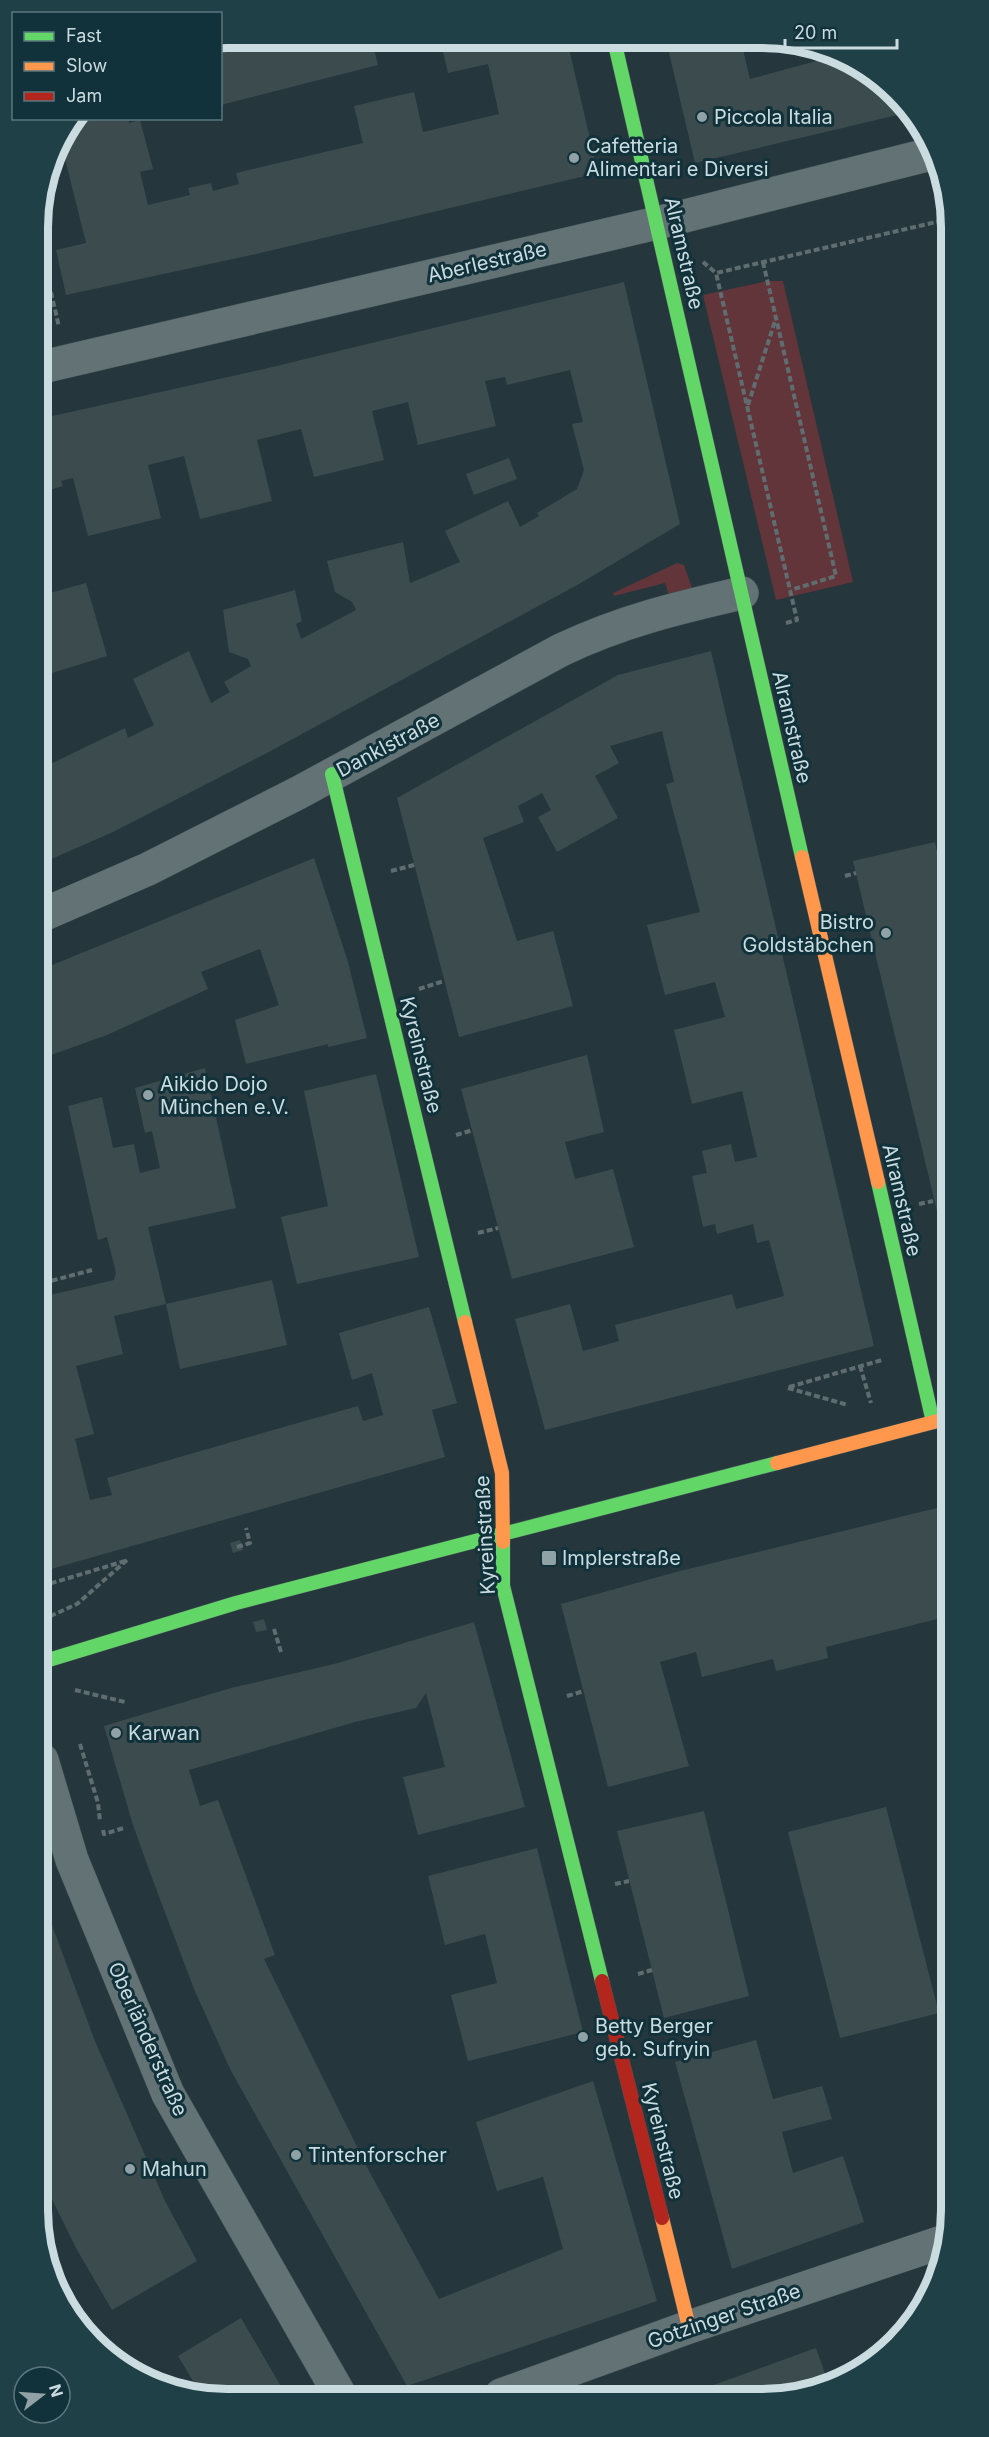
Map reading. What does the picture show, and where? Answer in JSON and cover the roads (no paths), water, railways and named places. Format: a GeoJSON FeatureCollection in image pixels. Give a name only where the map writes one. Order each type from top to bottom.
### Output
{"type":"FeatureCollection","features":[{"type":"Feature","properties":{"kind":"street","name":"Alramstraße"},"geometry":{"type":"LineString","coordinates":[[616,48],[933,1422]]}},
{"type":"Feature","properties":{"kind":"street","name":"Aberlestraße"},"geometry":{"type":"LineString","coordinates":[[52,364],[657,223],[926,155]]}},
{"type":"Feature","properties":{"kind":"street","name":"Danklstraße"},"geometry":{"type":"LineString","coordinates":[[48,913],[148,869],[332,774],[561,650],[604,630],[634,619],[742,593]]}},
{"type":"Feature","properties":{"kind":"street","name":"Kyreinstraße"},"geometry":{"type":"LineString","coordinates":[[332,774],[502,1473],[504,1586],[689,2327]]}},
{"type":"Feature","properties":{"kind":"street"},"geometry":{"type":"LineString","coordinates":[[48,1660],[236,1603],[941,1420]]}},
{"type":"Feature","properties":{"kind":"street","name":"Oberländerstraße"},"geometry":{"type":"LineString","coordinates":[[48,1780],[72,1860],[168,2094],[337,2389]]}},
{"type":"Feature","properties":{"kind":"street","name":"Gotzinger Straße"},"geometry":{"type":"LineString","coordinates":[[518,2389],[689,2327],[938,2243]]}},
{"type":"Feature","properties":{"kind":"place","name":"Piccola Italia"},"geometry":{"type":"Point","coordinates":[702,117]}},
{"type":"Feature","properties":{"kind":"place","name":"Cafetteria Alimentari e Diversi"},"geometry":{"type":"Point","coordinates":[574,158]}},
{"type":"Feature","properties":{"kind":"place","name":"Bistro Goldstäbchen"},"geometry":{"type":"Point","coordinates":[886,933]}},
{"type":"Feature","properties":{"kind":"place","name":"Aikido Dojo München e.V."},"geometry":{"type":"Point","coordinates":[148,1095]}},
{"type":"Feature","properties":{"kind":"place","name":"Implerstraße"},"geometry":{"type":"Point","coordinates":[549,1558]}},
{"type":"Feature","properties":{"kind":"place","name":"Karwan"},"geometry":{"type":"Point","coordinates":[116,1733]}},
{"type":"Feature","properties":{"kind":"place","name":"Betty Berger geb. Sufryin"},"geometry":{"type":"Point","coordinates":[583,2037]}},
{"type":"Feature","properties":{"kind":"place","name":"Tintenforscher"},"geometry":{"type":"Point","coordinates":[296,2155]}},
{"type":"Feature","properties":{"kind":"place","name":"Mahun"},"geometry":{"type":"Point","coordinates":[130,2169]}}]}
